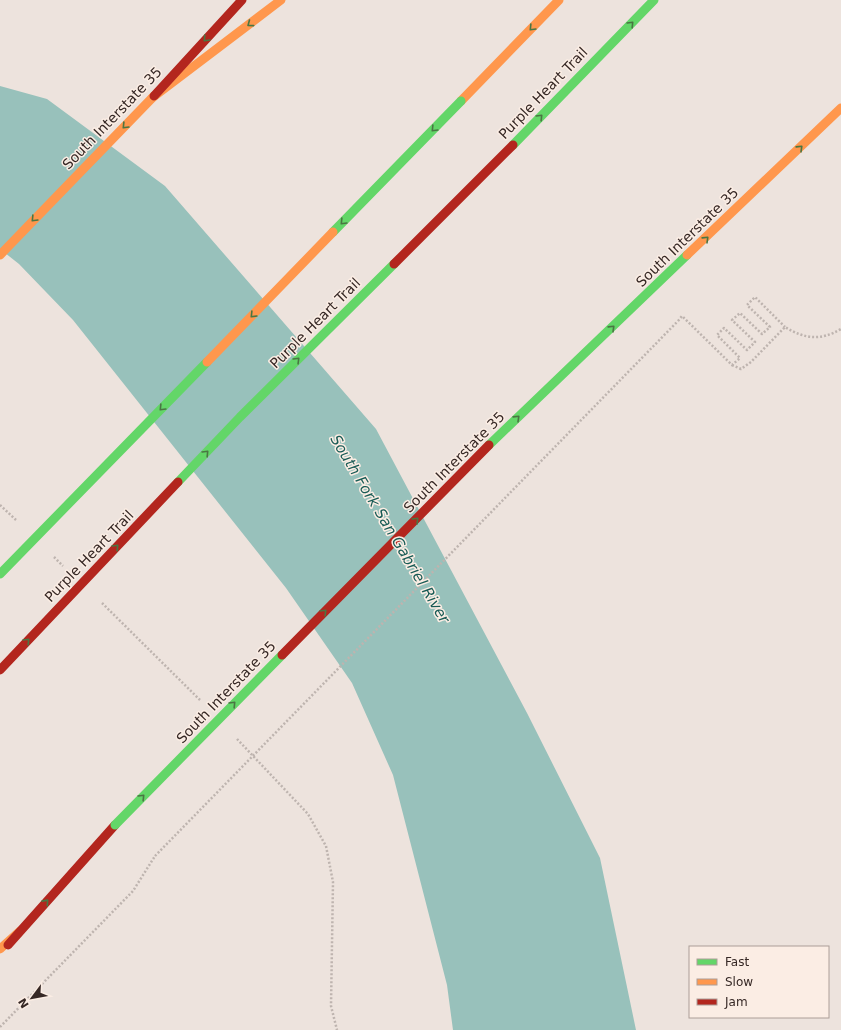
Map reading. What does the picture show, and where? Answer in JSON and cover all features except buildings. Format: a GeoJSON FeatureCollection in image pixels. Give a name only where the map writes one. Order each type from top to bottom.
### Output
{"type":"FeatureCollection","features":[{"type":"Feature","properties":{"kind":"main road","name":"South Interstate 35"},"geometry":{"type":"LineString","coordinates":[[0,255],[152,98],[242,0]]}},
{"type":"Feature","properties":{"kind":"main road"},"geometry":{"type":"LineString","coordinates":[[152,98],[281,0]]}},
{"type":"Feature","properties":{"kind":"main road"},"geometry":{"type":"LineString","coordinates":[[0,574],[559,0]]}},
{"type":"Feature","properties":{"kind":"main road","name":"Purple Heart Trail"},"geometry":{"type":"LineString","coordinates":[[0,670],[240,417],[513,145],[654,0]]}},
{"type":"Feature","properties":{"kind":"main road","name":"South Interstate 35"},"geometry":{"type":"LineString","coordinates":[[0,953],[115,825],[489,445],[841,108]]}},
{"type":"Feature","properties":{"kind":"main road"},"geometry":{"type":"LineString","coordinates":[[0,949],[20,931]]}},
{"type":"Feature","properties":{"kind":"path"},"geometry":{"type":"LineString","coordinates":[[732,365],[740,358],[717,335],[724,328],[747,350],[755,342],[732,320],[740,313],[762,334],[770,327],[747,304],[754,297],[785,327],[802,336],[816,337],[830,335],[841,329]]}},
{"type":"Feature","properties":{"kind":"path"},"geometry":{"type":"LineString","coordinates":[[0,1028],[133,891],[155,856],[682,316],[732,365],[741,369],[751,362],[785,327]]}},
{"type":"Feature","properties":{"kind":"path"},"geometry":{"type":"LineString","coordinates":[[0,505],[17,521]]}},
{"type":"Feature","properties":{"kind":"path"},"geometry":{"type":"LineString","coordinates":[[52,554],[69,571]]}},
{"type":"Feature","properties":{"kind":"path"},"geometry":{"type":"LineString","coordinates":[[98,599],[204,704]]}},
{"type":"Feature","properties":{"kind":"path"},"geometry":{"type":"LineString","coordinates":[[236,738],[308,814],[326,846],[333,882],[332,1006],[337,1030]]}},
{"type":"Feature","properties":{"kind":"water","name":"South Fork San Gabriel River"},"geometry":{"type":"Polygon","coordinates":[[[0,86],[47,99],[165,186],[376,429],[527,713],[600,858],[636,1030],[453,1030],[447,985],[393,775],[352,683],[286,588],[73,320],[19,264],[0,249],[0,86]]]}},
{"type":"Feature","properties":{"kind":"traffic: fast"},"geometry":{"type":"LineString","coordinates":[[513,145],[654,0]]}},
{"type":"Feature","properties":{"kind":"traffic: fast"},"geometry":{"type":"LineString","coordinates":[[333,232],[461,101]]}},
{"type":"Feature","properties":{"kind":"traffic: fast"},"geometry":{"type":"LineString","coordinates":[[489,445],[687,255]]}},
{"type":"Feature","properties":{"kind":"traffic: fast"},"geometry":{"type":"LineString","coordinates":[[178,482],[240,417],[394,264]]}},
{"type":"Feature","properties":{"kind":"traffic: fast"},"geometry":{"type":"LineString","coordinates":[[0,574],[207,362]]}},
{"type":"Feature","properties":{"kind":"traffic: fast"},"geometry":{"type":"LineString","coordinates":[[115,825],[282,655]]}},
{"type":"Feature","properties":{"kind":"traffic: slow"},"geometry":{"type":"LineString","coordinates":[[152,98],[281,0]]}},
{"type":"Feature","properties":{"kind":"traffic: slow"},"geometry":{"type":"LineString","coordinates":[[461,101],[559,0]]}},
{"type":"Feature","properties":{"kind":"traffic: slow"},"geometry":{"type":"LineString","coordinates":[[0,255],[154,96]]}},
{"type":"Feature","properties":{"kind":"traffic: slow"},"geometry":{"type":"LineString","coordinates":[[687,255],[841,108]]}},
{"type":"Feature","properties":{"kind":"traffic: slow"},"geometry":{"type":"LineString","coordinates":[[207,362],[333,232]]}},
{"type":"Feature","properties":{"kind":"traffic: slow"},"geometry":{"type":"LineString","coordinates":[[0,949],[20,931]]}},
{"type":"Feature","properties":{"kind":"traffic: jam"},"geometry":{"type":"LineString","coordinates":[[154,96],[242,0]]}},
{"type":"Feature","properties":{"kind":"traffic: jam"},"geometry":{"type":"LineString","coordinates":[[394,264],[513,145]]}},
{"type":"Feature","properties":{"kind":"traffic: jam"},"geometry":{"type":"LineString","coordinates":[[282,655],[489,445]]}},
{"type":"Feature","properties":{"kind":"traffic: jam"},"geometry":{"type":"LineString","coordinates":[[0,670],[178,482]]}},
{"type":"Feature","properties":{"kind":"traffic: jam"},"geometry":{"type":"LineString","coordinates":[[8,945],[115,825]]}}]}
